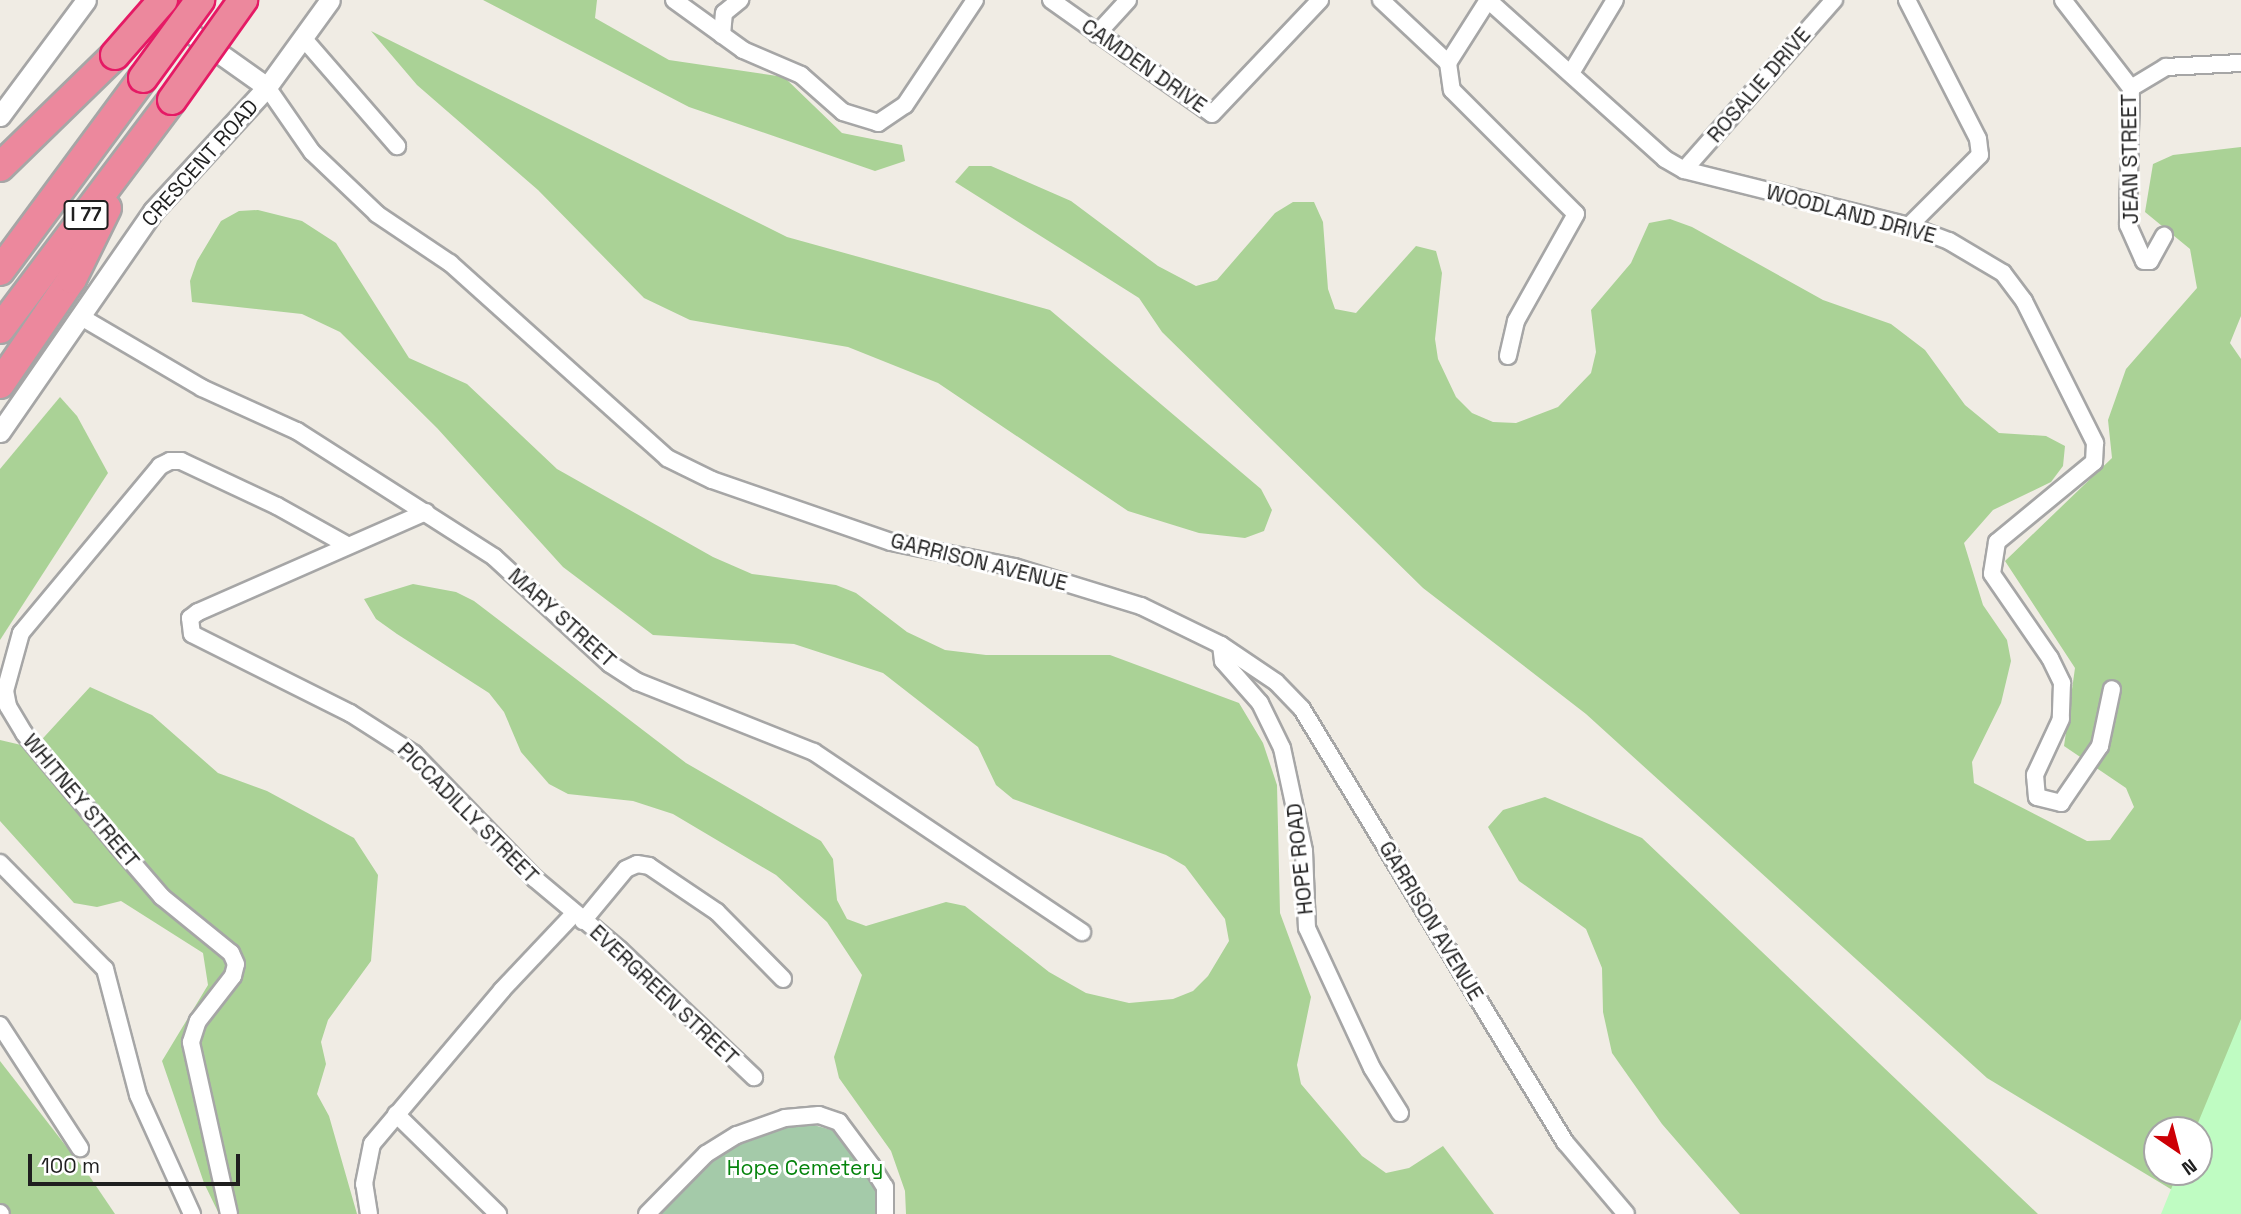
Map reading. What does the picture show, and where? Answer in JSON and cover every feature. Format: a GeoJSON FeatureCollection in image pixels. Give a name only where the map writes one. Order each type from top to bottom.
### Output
{"type":"FeatureCollection","features":[{"type":"Feature","properties":{"kind":"highway"},"geometry":{"type":"LineString","coordinates":[[0,167],[115,55],[163,0]]}},
{"type":"Feature","properties":{"kind":"highway","name":"I 77"},"geometry":{"type":"LineString","coordinates":[[0,271],[200,0]]}},
{"type":"Feature","properties":{"kind":"highway","name":"I 77"},"geometry":{"type":"LineString","coordinates":[[0,329],[172,100],[243,0]]}},
{"type":"Feature","properties":{"kind":"highway"},"geometry":{"type":"LineString","coordinates":[[0,384],[72,279],[140,143]]}},
{"type":"Feature","properties":{"kind":"street"},"geometry":{"type":"LineString","coordinates":[[0,116],[86,0]]}},
{"type":"Feature","properties":{"kind":"street"},"geometry":{"type":"LineString","coordinates":[[145,0],[267,87]]}},
{"type":"Feature","properties":{"kind":"street","name":"CRESCENT ROAD"},"geometry":{"type":"LineString","coordinates":[[0,432],[153,211],[267,87],[330,0]]}},
{"type":"Feature","properties":{"kind":"street"},"geometry":{"type":"LineString","coordinates":[[674,0],[743,50],[802,75],[843,112],[878,123],[905,105],[975,0]]}},
{"type":"Feature","properties":{"kind":"street"},"geometry":{"type":"LineString","coordinates":[[722,35],[724,13],[740,0]]}},
{"type":"Feature","properties":{"kind":"street","name":"CAMDEN DRIVE"},"geometry":{"type":"LineString","coordinates":[[1051,0],[1213,114],[1320,0]]}},
{"type":"Feature","properties":{"kind":"street"},"geometry":{"type":"LineString","coordinates":[[1097,34],[1128,0]]}},
{"type":"Feature","properties":{"kind":"street"},"geometry":{"type":"LineString","coordinates":[[1381,0],[1448,63],[1452,90],[1576,214],[1516,321],[1508,356]]}},
{"type":"Feature","properties":{"kind":"street"},"geometry":{"type":"LineString","coordinates":[[1448,63],[1488,0]]}},
{"type":"Feature","properties":{"kind":"street","name":"WOODLAND DRIVE"},"geometry":{"type":"LineString","coordinates":[[1488,0],[1665,159],[1684,170],[1909,226],[1949,241],[2003,273],[2024,301],[2095,443],[2094,462],[1997,542],[1992,574],[2062,683],[2061,719],[2035,775],[2037,797],[2062,803],[2100,746],[2112,689]]}},
{"type":"Feature","properties":{"kind":"street"},"geometry":{"type":"LineString","coordinates":[[1571,73],[1615,0]]}},
{"type":"Feature","properties":{"kind":"street","name":"ROSALIE DRIVE"},"geometry":{"type":"LineString","coordinates":[[1684,170],[1834,0]]}},
{"type":"Feature","properties":{"kind":"street"},"geometry":{"type":"LineString","coordinates":[[1907,0],[1978,139],[1980,155],[1909,226]]}},
{"type":"Feature","properties":{"kind":"street","name":"JEAN STREET"},"geometry":{"type":"LineString","coordinates":[[2063,0],[2131,88],[2128,225],[2144,261],[2150,261],[2164,236]]}},
{"type":"Feature","properties":{"kind":"street"},"geometry":{"type":"LineString","coordinates":[[304,39],[397,146]]}},
{"type":"Feature","properties":{"kind":"street"},"geometry":{"type":"LineString","coordinates":[[2131,88],[2166,67],[2241,63]]}},
{"type":"Feature","properties":{"kind":"street","name":"GARRISON AVENUE"},"geometry":{"type":"LineString","coordinates":[[267,87],[312,152],[377,214],[450,263],[667,458],[712,480],[891,542],[1014,567],[1140,606],[1221,645],[1276,682],[1302,709],[1565,1142],[1626,1214]]}},
{"type":"Feature","properties":{"kind":"street","name":"MARY STREET"},"geometry":{"type":"LineString","coordinates":[[81,317],[202,388],[297,431],[426,512],[494,557],[610,664],[638,682],[814,752],[1082,932]]}},
{"type":"Feature","properties":{"kind":"street","name":"WHITNEY STREET"},"geometry":{"type":"LineString","coordinates":[[229,1214],[191,1042],[198,1021],[233,976],[236,964],[231,953],[162,897],[118,846],[24,733],[8,706],[5,691],[21,633],[160,466],[170,461],[181,461],[277,506],[347,545]]}},
{"type":"Feature","properties":{"kind":"street","name":"PICCADILLY STREET"},"geometry":{"type":"LineString","coordinates":[[426,512],[198,612],[190,618],[192,634],[349,713],[414,754],[578,918]]}},
{"type":"Feature","properties":{"kind":"street","name":"HOPE ROAD"},"geometry":{"type":"LineString","coordinates":[[1221,645],[1223,661],[1261,703],[1282,748],[1304,850],[1307,928],[1372,1068],[1400,1113]]}},
{"type":"Feature","properties":{"kind":"street"},"geometry":{"type":"LineString","coordinates":[[0,863],[105,969],[138,1095],[192,1214]]}},
{"type":"Feature","properties":{"kind":"street"},"geometry":{"type":"LineString","coordinates":[[369,1214],[366,1158],[372,1144],[396,1114],[626,869],[637,864],[649,866],[717,912],[783,979]]}},
{"type":"Feature","properties":{"kind":"street","name":"EVERGREEN STREET"},"geometry":{"type":"LineString","coordinates":[[578,918],[754,1077]]}},
{"type":"Feature","properties":{"kind":"street"},"geometry":{"type":"LineString","coordinates":[[0,1025],[80,1148]]}},
{"type":"Feature","properties":{"kind":"street"},"geometry":{"type":"LineString","coordinates":[[396,1114],[498,1214]]}},
{"type":"Feature","properties":{"kind":"street"},"geometry":{"type":"LineString","coordinates":[[647,1214],[706,1154],[737,1135],[785,1118],[819,1115],[839,1122],[871,1165],[885,1187],[885,1214]]}},
{"type":"Feature","properties":{"kind":"green space"},"geometry":{"type":"Polygon","coordinates":[[[483,0],[597,0],[595,18],[669,60],[784,77],[842,133],[902,145],[905,161],[875,171],[689,107],[483,0]]]}},
{"type":"Feature","properties":{"kind":"green space"},"geometry":{"type":"Polygon","coordinates":[[[371,31],[787,237],[1050,310],[1261,489],[1272,510],[1264,531],[1245,538],[1199,533],[1128,511],[938,383],[848,347],[690,320],[644,298],[538,190],[417,85],[371,31]]]}},
{"type":"Feature","properties":{"kind":"green space"},"geometry":{"type":"Polygon","coordinates":[[[2241,147],[2241,316],[2230,343],[2241,359],[2241,1214],[2212,1214],[2166,1186],[2213,1186],[2213,1116],[2143,1116],[2143,1172],[1987,1078],[1586,714],[1423,588],[1162,332],[1139,298],[955,182],[969,166],[991,166],[1071,201],[1158,266],[1196,286],[1217,280],[1275,213],[1293,202],[1314,202],[1323,222],[1328,289],[1335,309],[1356,313],[1416,246],[1436,251],[1442,273],[1435,339],[1438,359],[1456,397],[1472,413],[1493,422],[1516,423],[1558,407],[1591,373],[1596,352],[1591,310],[1631,263],[1649,223],[1670,219],[1692,227],[1823,300],[1891,324],[1925,350],[1965,405],[1999,433],[2046,436],[2065,446],[2063,466],[2051,482],[1993,510],[1964,543],[1983,605],[2007,640],[2011,661],[2001,703],[1972,762],[1974,783],[2087,841],[2110,840],[2134,807],[2126,788],[2064,746],[2075,668],[2005,561],[2112,458],[2108,420],[2126,369],[2197,288],[2190,249],[2145,212],[2153,164],[2173,155],[2241,147]]]}},
{"type":"Feature","properties":{"kind":"green space"},"geometry":{"type":"Polygon","coordinates":[[[258,210],[302,221],[336,243],[409,358],[467,384],[557,469],[713,557],[752,574],[836,585],[856,593],[907,632],[945,650],[986,655],[1110,655],[1239,703],[1263,743],[1277,785],[1280,913],[1311,997],[1297,1065],[1301,1084],[1362,1156],[1386,1173],[1409,1168],[1443,1146],[1494,1214],[906,1214],[905,1191],[891,1151],[839,1078],[834,1057],[862,975],[827,922],[776,875],[673,814],[633,801],[568,794],[549,784],[521,752],[504,712],[489,693],[376,619],[364,599],[413,584],[456,592],[474,601],[686,763],[821,841],[833,859],[837,900],[847,919],[866,926],[946,902],[965,906],[1049,972],[1086,993],[1129,1003],[1173,999],[1193,991],[1208,976],[1229,941],[1225,919],[1185,866],[1166,855],[1013,799],[996,785],[978,747],[883,673],[794,644],[653,635],[563,567],[437,428],[340,332],[302,314],[192,302],[190,281],[197,261],[221,221],[239,211],[258,210]]]}},
{"type":"Feature","properties":{"kind":"green space"},"geometry":{"type":"Polygon","coordinates":[[[60,397],[77,416],[108,473],[0,640],[0,469],[60,397]]]}},
{"type":"Feature","properties":{"kind":"green space"},"geometry":{"type":"Polygon","coordinates":[[[90,687],[152,715],[218,773],[267,791],[354,838],[378,875],[371,961],[328,1020],[321,1042],[326,1064],[317,1094],[329,1116],[357,1214],[219,1214],[204,1183],[162,1061],[208,985],[203,953],[121,901],[97,907],[74,903],[0,821],[0,740],[34,748],[90,687]]]}},
{"type":"Feature","properties":{"kind":"green space"},"geometry":{"type":"Polygon","coordinates":[[[1545,797],[1642,838],[2038,1214],[1740,1214],[1662,1124],[1612,1053],[1603,1012],[1602,968],[1586,929],[1519,881],[1488,827],[1503,810],[1545,797]]]}},
{"type":"Feature","properties":{"kind":"green space"},"geometry":{"type":"Polygon","coordinates":[[[2241,1019],[2241,1214],[2161,1214],[2172,1186],[2213,1186],[2213,1116],[2201,1116],[2241,1019]]]}},
{"type":"Feature","properties":{"kind":"green space"},"geometry":{"type":"Polygon","coordinates":[[[0,1061],[90,1177],[115,1214],[0,1214],[0,1061]]]}},
{"type":"Feature","properties":{"kind":"green space","name":"Hope Cemetery"},"geometry":{"type":"Polygon","coordinates":[[[799,1121],[839,1132],[878,1189],[878,1214],[656,1214],[738,1139],[799,1121]]]}}]}
